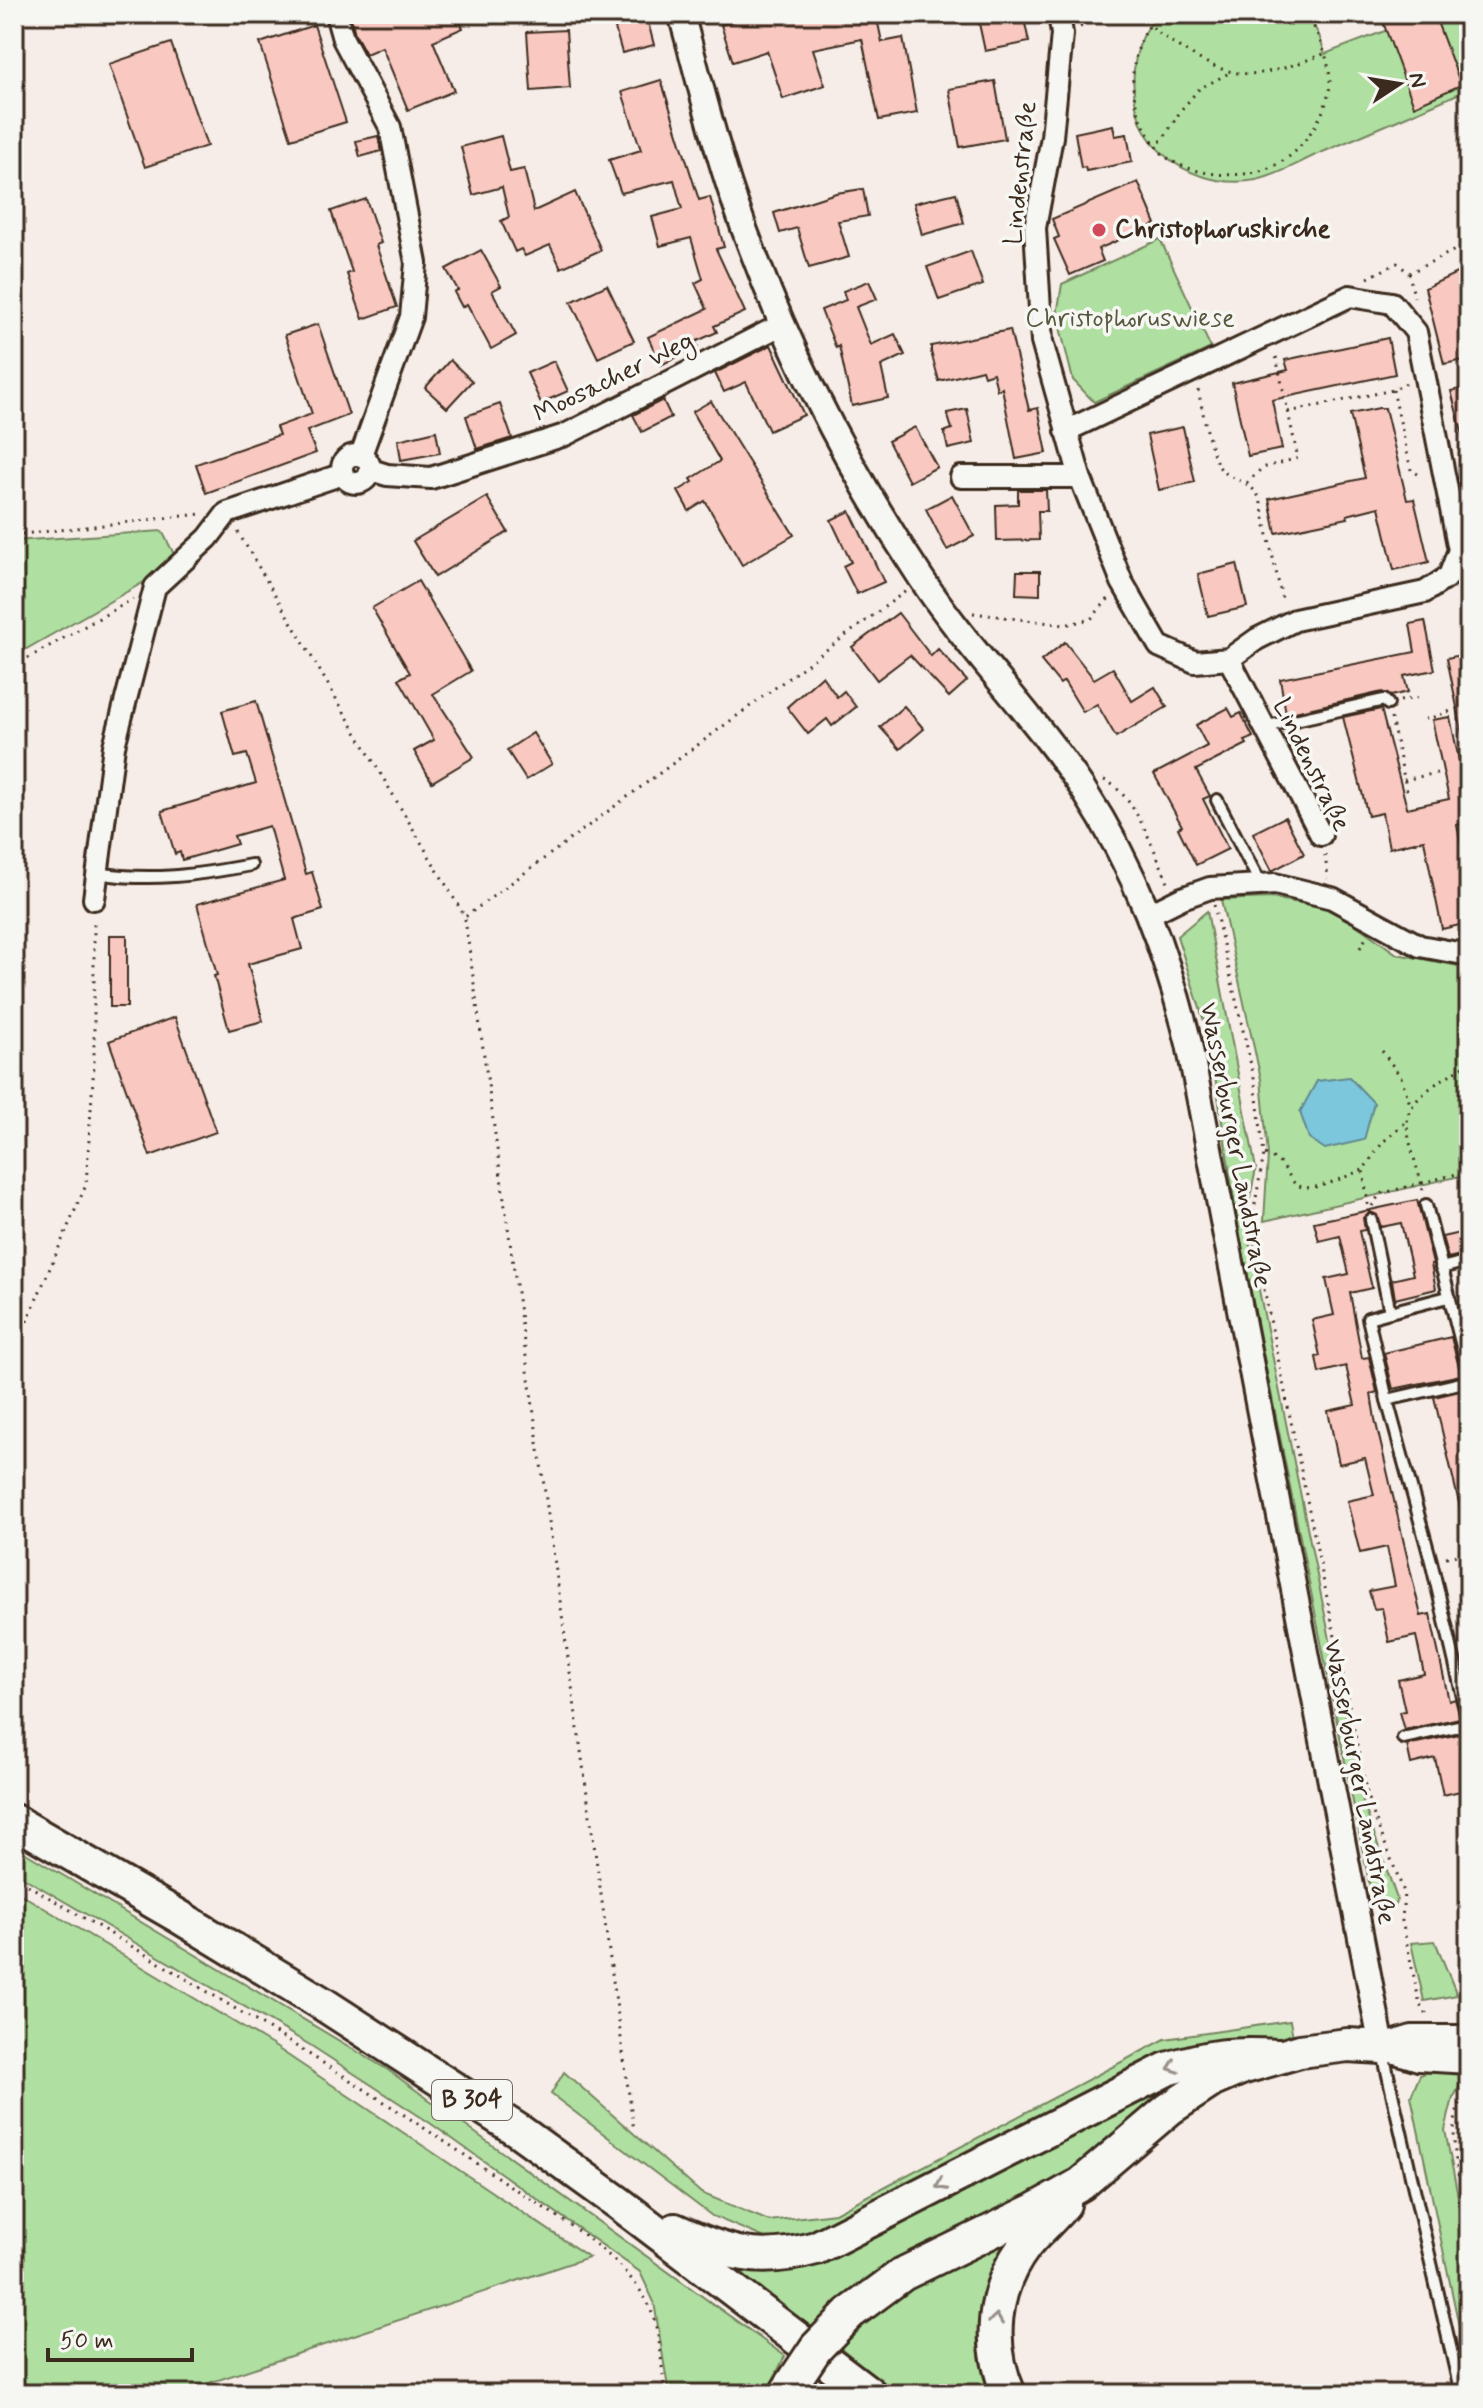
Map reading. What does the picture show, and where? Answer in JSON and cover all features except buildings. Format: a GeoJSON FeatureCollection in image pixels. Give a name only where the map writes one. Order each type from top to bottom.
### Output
{"type":"FeatureCollection","features":[{"type":"Feature","properties":{"kind":"highway","name":"B 304"},"geometry":{"type":"LineString","coordinates":[[14,1821],[178,1916],[395,2049],[519,2131],[870,2394]]}},
{"type":"Feature","properties":{"kind":"highway"},"geometry":{"type":"LineString","coordinates":[[1009,2394],[1000,2372],[994,2331],[1003,2287],[1010,2269],[1026,2245],[1081,2184],[1186,2096],[1213,2080],[1277,2056],[1348,2045],[1382,2047]]}},
{"type":"Feature","properties":{"kind":"highway"},"geometry":{"type":"LineString","coordinates":[[620,2204],[724,2251],[753,2257],[793,2254],[843,2236],[1167,2069],[1201,2058],[1237,2053],[1277,2056]]}},
{"type":"Feature","properties":{"kind":"highway"},"geometry":{"type":"LineString","coordinates":[[786,2394],[816,2348],[850,2313],[903,2274],[1035,2210],[1081,2184]]}},
{"type":"Feature","properties":{"kind":"street"},"geometry":{"type":"LineString","coordinates":[[94,899],[114,746],[155,587],[208,538],[227,513],[343,474],[342,466],[347,458],[366,463],[411,317],[416,263],[390,127],[343,39],[336,14]]}},
{"type":"Feature","properties":{"kind":"street","name":"Wasserburger Landstraße"},"geometry":{"type":"LineString","coordinates":[[681,14],[731,192],[783,324],[846,455],[921,579],[1082,787],[1118,846],[1150,914],[1173,980],[1189,1044],[1382,2047]]}},
{"type":"Feature","properties":{"kind":"street","name":"Lindenstraße"},"geometry":{"type":"LineString","coordinates":[[1060,24],[1052,137],[1035,228],[1042,342],[1080,477],[1122,582],[1159,646],[1195,662],[1229,659],[1321,835]]}},
{"type":"Feature","properties":{"kind":"street"},"geometry":{"type":"LineString","coordinates":[[1066,431],[1350,296],[1392,303],[1416,332],[1460,505],[1459,550],[1449,576],[1425,592],[1287,623],[1229,659]]}},
{"type":"Feature","properties":{"kind":"street","name":"Moosacher Weg"},"geometry":{"type":"LineString","coordinates":[[366,463],[387,475],[431,478],[565,435],[783,324]]}},
{"type":"Feature","properties":{"kind":"street"},"geometry":{"type":"LineString","coordinates":[[961,477],[1080,477]]}},
{"type":"Feature","properties":{"kind":"street"},"geometry":{"type":"LineString","coordinates":[[1150,914],[1210,888],[1275,884],[1332,898],[1420,946],[1469,955]]}},
{"type":"Feature","properties":{"kind":"street"},"geometry":{"type":"LineString","coordinates":[[1382,2047],[1412,2038],[1469,2038]]}},
{"type":"Feature","properties":{"kind":"street"},"geometry":{"type":"LineString","coordinates":[[1382,2047],[1419,2058],[1469,2061]]}},
{"type":"Feature","properties":{"kind":"lane"},"geometry":{"type":"LineString","coordinates":[[1264,727],[1384,700],[1388,704]]}},
{"type":"Feature","properties":{"kind":"lane"},"geometry":{"type":"LineString","coordinates":[[1217,800],[1256,875],[1256,885]]}},
{"type":"Feature","properties":{"kind":"lane"},"geometry":{"type":"LineString","coordinates":[[97,873],[133,879],[199,875],[251,865]]}},
{"type":"Feature","properties":{"kind":"lane"},"geometry":{"type":"LineString","coordinates":[[1426,1205],[1469,1374]]}},
{"type":"Feature","properties":{"kind":"lane"},"geometry":{"type":"LineString","coordinates":[[1371,1220],[1390,1312]]}},
{"type":"Feature","properties":{"kind":"lane"},"geometry":{"type":"LineString","coordinates":[[1441,1268],[1469,1261]]}},
{"type":"Feature","properties":{"kind":"lane"},"geometry":{"type":"LineString","coordinates":[[1403,1738],[1469,1724],[1431,1561],[1368,1318],[1448,1297]]}},
{"type":"Feature","properties":{"kind":"lane"},"geometry":{"type":"LineString","coordinates":[[1387,1400],[1469,1381]]}},
{"type":"Feature","properties":{"kind":"lane","name":"Wasserburger Landstraße"},"geometry":{"type":"LineString","coordinates":[[1382,2047],[1461,2394]]}},
{"type":"Feature","properties":{"kind":"path"},"geometry":{"type":"LineString","coordinates":[[1060,24],[1111,14]]}},
{"type":"Feature","properties":{"kind":"path"},"geometry":{"type":"LineString","coordinates":[[1144,14],[1149,24],[1189,53],[1229,73],[1246,75],[1278,71],[1324,54]]}},
{"type":"Feature","properties":{"kind":"path"},"geometry":{"type":"LineString","coordinates":[[1159,14],[1149,24],[1134,61],[1133,90],[1138,116],[1152,141],[1171,160],[1216,176],[1256,171],[1283,162],[1302,145],[1325,110],[1330,83],[1319,35],[1307,14]]}},
{"type":"Feature","properties":{"kind":"path"},"geometry":{"type":"LineString","coordinates":[[1152,141],[1162,141],[1181,110],[1199,89],[1229,73]]}},
{"type":"Feature","properties":{"kind":"path"},"geometry":{"type":"LineString","coordinates":[[1350,296],[1354,285],[1397,263],[1409,273],[1469,243]]}},
{"type":"Feature","properties":{"kind":"path"},"geometry":{"type":"LineString","coordinates":[[1247,483],[1262,468],[1298,458],[1271,334]]}},
{"type":"Feature","properties":{"kind":"path"},"geometry":{"type":"LineString","coordinates":[[1288,412],[1393,390],[1423,368]]}},
{"type":"Feature","properties":{"kind":"path"},"geometry":{"type":"LineString","coordinates":[[1194,371],[1221,470],[1255,488],[1260,499],[1287,623]]}},
{"type":"Feature","properties":{"kind":"path"},"geometry":{"type":"LineString","coordinates":[[1393,390],[1411,470],[1423,477]]}},
{"type":"Feature","properties":{"kind":"path"},"geometry":{"type":"LineString","coordinates":[[14,535],[170,516],[227,513],[465,917],[634,2131]]}},
{"type":"Feature","properties":{"kind":"path"},"geometry":{"type":"LineString","coordinates":[[465,917],[921,579]]}},
{"type":"Feature","properties":{"kind":"path"},"geometry":{"type":"LineString","coordinates":[[954,624],[967,613],[1065,625],[1091,619],[1122,582]]}},
{"type":"Feature","properties":{"kind":"path"},"geometry":{"type":"LineString","coordinates":[[14,666],[155,587]]}},
{"type":"Feature","properties":{"kind":"path"},"geometry":{"type":"LineString","coordinates":[[1408,796],[1388,704],[1420,697]]}},
{"type":"Feature","properties":{"kind":"path"},"geometry":{"type":"LineString","coordinates":[[1425,719],[1443,716],[1450,709],[1469,705]]}},
{"type":"Feature","properties":{"kind":"path"},"geometry":{"type":"LineString","coordinates":[[1404,780],[1437,773]]}},
{"type":"Feature","properties":{"kind":"path"},"geometry":{"type":"LineString","coordinates":[[1096,777],[1113,784],[1133,807],[1169,885],[1182,898]]}},
{"type":"Feature","properties":{"kind":"path","name":"Lindenstraße"},"geometry":{"type":"LineString","coordinates":[[1321,835],[1332,898]]}},
{"type":"Feature","properties":{"kind":"path"},"geometry":{"type":"LineString","coordinates":[[1210,888],[1255,1082],[1264,1154],[1251,1226],[1369,1803],[1404,1892],[1402,1921],[1420,2005],[1431,2018]]}},
{"type":"Feature","properties":{"kind":"path"},"geometry":{"type":"LineString","coordinates":[[14,1351],[86,1185],[94,1064],[94,899]]}},
{"type":"Feature","properties":{"kind":"path"},"geometry":{"type":"LineString","coordinates":[[1382,1051],[1401,1077],[1411,1107]]}},
{"type":"Feature","properties":{"kind":"path"},"geometry":{"type":"LineString","coordinates":[[1421,1183],[1407,1121],[1411,1107],[1437,1082],[1469,1063]]}},
{"type":"Feature","properties":{"kind":"path"},"geometry":{"type":"LineString","coordinates":[[1407,1121],[1383,1142],[1363,1170],[1362,1181],[1369,1211],[1380,1194],[1469,1171]]}},
{"type":"Feature","properties":{"kind":"path"},"geometry":{"type":"LineString","coordinates":[[1264,1154],[1280,1161],[1293,1183],[1303,1188],[1323,1186],[1363,1170]]}},
{"type":"Feature","properties":{"kind":"path"},"geometry":{"type":"LineString","coordinates":[[1431,1561],[1469,1553]]}},
{"type":"Feature","properties":{"kind":"path"},"geometry":{"type":"LineString","coordinates":[[14,1877],[217,1996],[384,2100],[608,2253],[646,2301],[656,2330],[665,2394]]}},
{"type":"Feature","properties":{"kind":"path"},"geometry":{"type":"LineString","coordinates":[[1469,2090],[1459,2102],[1453,2125],[1469,2223]]}},
{"type":"Feature","properties":{"kind":"green space"},"geometry":{"type":"Polygon","coordinates":[[[1159,14],[1307,14],[1325,54],[1429,14],[1467,14],[1469,89],[1272,175],[1237,182],[1200,176],[1167,157],[1154,144],[1137,110],[1134,85],[1136,59],[1144,35],[1159,14]]]}},
{"type":"Feature","properties":{"kind":"green space","name":"Christophoruswiese"},"geometry":{"type":"Polygon","coordinates":[[[1160,239],[1211,348],[1094,402],[1073,380],[1057,315],[1062,284],[1160,239]]]}},
{"type":"Feature","properties":{"kind":"green space"},"geometry":{"type":"Polygon","coordinates":[[[162,531],[174,554],[151,578],[14,656],[14,541],[162,531]]]}},
{"type":"Feature","properties":{"kind":"green space"},"geometry":{"type":"Polygon","coordinates":[[[1271,898],[1334,909],[1397,954],[1469,968],[1469,1174],[1264,1221],[1268,1155],[1261,1079],[1221,900],[1271,898]]]}},
{"type":"Feature","properties":{"kind":"green space"},"geometry":{"type":"Polygon","coordinates":[[[1207,911],[1256,1169],[1245,1221],[1363,1802],[1397,1899],[1392,1909],[1370,1887],[1238,1227],[1209,1037],[1177,936],[1207,911]]]}},
{"type":"Feature","properties":{"kind":"green space"},"geometry":{"type":"Polygon","coordinates":[[[14,1846],[388,2070],[785,2356],[766,2394],[669,2394],[654,2302],[640,2272],[430,2123],[310,2045],[14,1872],[14,1846]]]}},
{"type":"Feature","properties":{"kind":"green space"},"geometry":{"type":"Polygon","coordinates":[[[14,1890],[274,2046],[589,2257],[176,2394],[14,2394],[14,1890]]]}},
{"type":"Feature","properties":{"kind":"green space"},"geometry":{"type":"Polygon","coordinates":[[[1435,1941],[1457,1995],[1424,2001],[1411,1943],[1435,1941]]]}},
{"type":"Feature","properties":{"kind":"green space"},"geometry":{"type":"Polygon","coordinates":[[[1290,2021],[1293,2037],[1207,2047],[826,2238],[772,2241],[712,2216],[551,2094],[564,2072],[701,2193],[769,2221],[835,2213],[1165,2039],[1290,2021]]]}},
{"type":"Feature","properties":{"kind":"green space"},"geometry":{"type":"Polygon","coordinates":[[[1443,2067],[1469,2071],[1453,2098],[1445,2130],[1469,2253],[1469,2374],[1411,2096],[1420,2075],[1443,2067]]]}},
{"type":"Feature","properties":{"kind":"green space"},"geometry":{"type":"Polygon","coordinates":[[[1195,2075],[1058,2184],[842,2302],[807,2331],[718,2262],[776,2272],[802,2268],[834,2257],[1146,2092],[1195,2075]]]}},
{"type":"Feature","properties":{"kind":"green space"},"geometry":{"type":"Polygon","coordinates":[[[1017,2229],[999,2394],[896,2394],[841,2348],[867,2316],[910,2283],[1017,2229]]]}},
{"type":"Feature","properties":{"kind":"water"},"geometry":{"type":"Polygon","coordinates":[[[1349,1077],[1374,1103],[1364,1140],[1325,1149],[1309,1138],[1300,1112],[1317,1081],[1349,1077]]]}},
{"type":"Feature","properties":{"kind":"place","name":"Christophoruskirche"},"geometry":{"type":"Point","coordinates":[1099,230]}}]}
